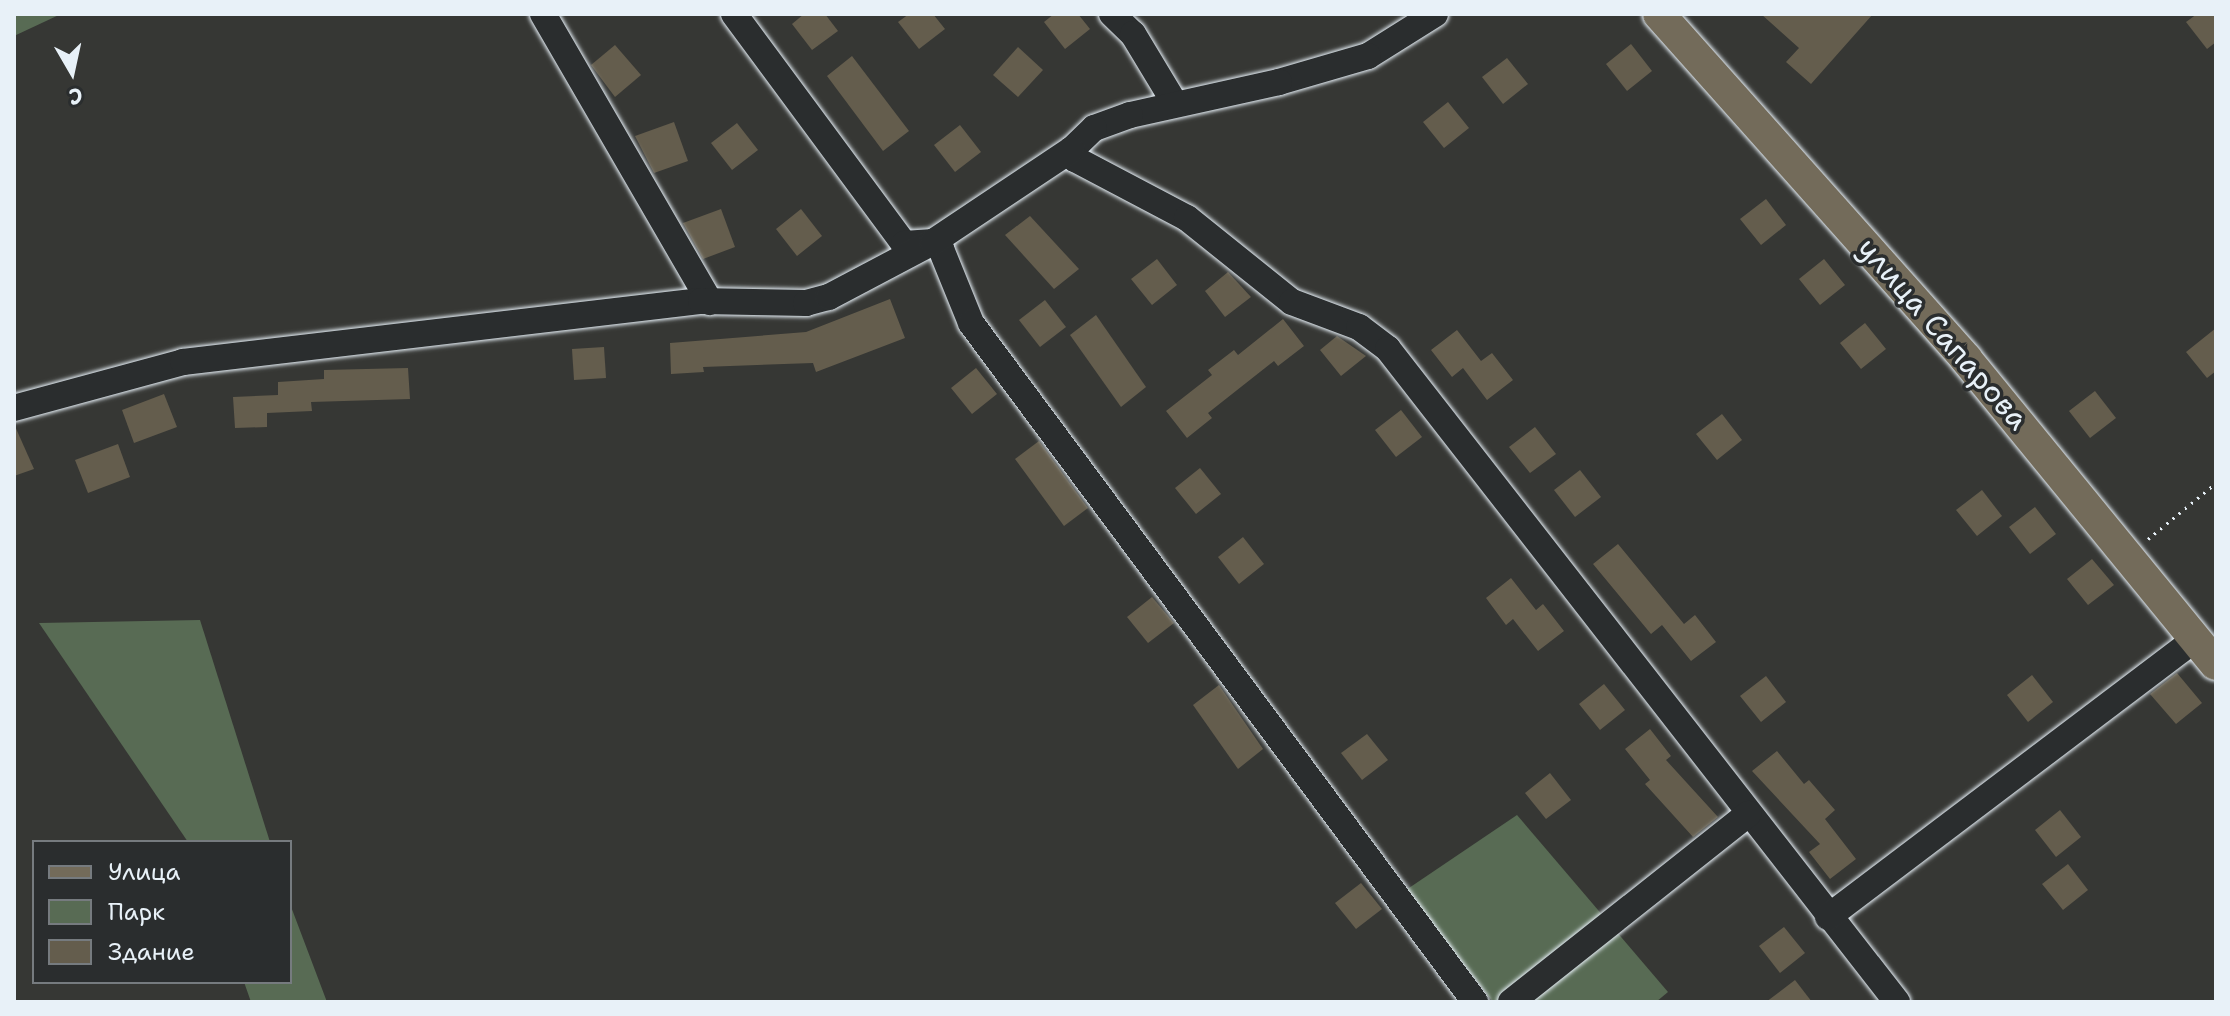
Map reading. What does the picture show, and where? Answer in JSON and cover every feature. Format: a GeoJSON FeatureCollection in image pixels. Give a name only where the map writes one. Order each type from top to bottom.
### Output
{"type":"FeatureCollection","features":[{"type":"Feature","properties":{"kind":"main road","name":"улица Сапарова"},"geometry":{"type":"LineString","coordinates":[[1659,14],[1966,359],[2130,554],[2216,664]]}},
{"type":"Feature","properties":{"kind":"street"},"geometry":{"type":"LineString","coordinates":[[543,14],[710,302]]}},
{"type":"Feature","properties":{"kind":"street"},"geometry":{"type":"LineString","coordinates":[[734,14],[904,244],[933,242]]}},
{"type":"Feature","properties":{"kind":"street"},"geometry":{"type":"LineString","coordinates":[[1112,14],[1133,34],[1174,102]]}},
{"type":"Feature","properties":{"kind":"street"},"geometry":{"type":"LineString","coordinates":[[14,408],[183,362],[710,302],[806,303],[829,297],[933,242],[1071,150],[1094,128],[1174,102],[1279,82],[1368,56],[1435,14]]}},
{"type":"Feature","properties":{"kind":"street"},"geometry":{"type":"LineString","coordinates":[[1071,150],[1075,159],[1187,218],[1292,302],[1359,327],[1388,349],[1897,1002]]}},
{"type":"Feature","properties":{"kind":"street"},"geometry":{"type":"LineString","coordinates":[[933,242],[971,323],[1475,1002]]}},
{"type":"Feature","properties":{"kind":"street"},"geometry":{"type":"LineString","coordinates":[[1828,917],[2195,639]]}},
{"type":"Feature","properties":{"kind":"street"},"geometry":{"type":"LineString","coordinates":[[1511,1002],[1748,814]]}},
{"type":"Feature","properties":{"kind":"path"},"geometry":{"type":"LineString","coordinates":[[2130,554],[2216,483]]}},
{"type":"Feature","properties":{"kind":"green space"},"geometry":{"type":"Polygon","coordinates":[[[14,14],[61,14],[14,36],[14,14]]]}},
{"type":"Feature","properties":{"kind":"green space"},"geometry":{"type":"Polygon","coordinates":[[[200,620],[269,840],[187,840],[39,623],[200,620]]]}},
{"type":"Feature","properties":{"kind":"green space"},"geometry":{"type":"Polygon","coordinates":[[[1517,815],[1668,992],[1656,1002],[1493,1002],[1406,890],[1517,815]]]}},
{"type":"Feature","properties":{"kind":"green space"},"geometry":{"type":"Polygon","coordinates":[[[292,909],[327,1002],[251,1002],[245,984],[292,984],[292,909]]]}},
{"type":"Feature","properties":{"kind":"building"},"geometry":{"type":"Polygon","coordinates":[[[804,14],[825,14],[838,31],[812,50],[792,24],[804,14]]]}},
{"type":"Feature","properties":{"kind":"building"},"geometry":{"type":"Polygon","coordinates":[[[909,14],[933,14],[945,29],[919,49],[898,22],[909,14]]]}},
{"type":"Feature","properties":{"kind":"building"},"geometry":{"type":"Polygon","coordinates":[[[1054,14],[1078,14],[1090,29],[1065,49],[1044,22],[1054,14]]]}},
{"type":"Feature","properties":{"kind":"building"},"geometry":{"type":"Polygon","coordinates":[[[1761,14],[1873,14],[1811,84],[1786,62],[1799,48],[1761,14]]]}},
{"type":"Feature","properties":{"kind":"building"},"geometry":{"type":"Polygon","coordinates":[[[2197,14],[2216,14],[2216,42],[2207,49],[2186,22],[2197,14]]]}},
{"type":"Feature","properties":{"kind":"building"},"geometry":{"type":"Polygon","coordinates":[[[1631,44],[1652,71],[1627,91],[1606,64],[1631,44]]]}},
{"type":"Feature","properties":{"kind":"building"},"geometry":{"type":"Polygon","coordinates":[[[615,45],[641,75],[615,97],[591,65],[615,45]]]}},
{"type":"Feature","properties":{"kind":"building"},"geometry":{"type":"Polygon","coordinates":[[[1018,47],[1043,70],[1018,97],[993,75],[1018,47]]]}},
{"type":"Feature","properties":{"kind":"building"},"geometry":{"type":"Polygon","coordinates":[[[852,56],[909,131],[883,151],[827,76],[852,56]]]}},
{"type":"Feature","properties":{"kind":"building"},"geometry":{"type":"Polygon","coordinates":[[[1507,58],[1528,84],[1503,104],[1482,77],[1507,58]]]}},
{"type":"Feature","properties":{"kind":"building"},"geometry":{"type":"Polygon","coordinates":[[[1448,102],[1469,128],[1444,148],[1423,122],[1448,102]]]}},
{"type":"Feature","properties":{"kind":"building"},"geometry":{"type":"Polygon","coordinates":[[[674,122],[688,161],[654,173],[635,136],[674,122]]]}},
{"type":"Feature","properties":{"kind":"building"},"geometry":{"type":"Polygon","coordinates":[[[737,123],[758,150],[732,170],[711,143],[737,123]]]}},
{"type":"Feature","properties":{"kind":"building"},"geometry":{"type":"Polygon","coordinates":[[[960,125],[981,152],[955,172],[934,145],[960,125]]]}},
{"type":"Feature","properties":{"kind":"building"},"geometry":{"type":"Polygon","coordinates":[[[1766,199],[1786,225],[1761,245],[1740,219],[1766,199]]]}},
{"type":"Feature","properties":{"kind":"building"},"geometry":{"type":"Polygon","coordinates":[[[721,209],[735,247],[703,259],[683,223],[721,209]]]}},
{"type":"Feature","properties":{"kind":"building"},"geometry":{"type":"Polygon","coordinates":[[[801,209],[822,236],[797,256],[776,229],[801,209]]]}},
{"type":"Feature","properties":{"kind":"building"},"geometry":{"type":"Polygon","coordinates":[[[1030,216],[1079,269],[1054,289],[1005,235],[1030,216]]]}},
{"type":"Feature","properties":{"kind":"building"},"geometry":{"type":"Polygon","coordinates":[[[1157,259],[1177,285],[1152,305],[1131,279],[1157,259]]]}},
{"type":"Feature","properties":{"kind":"building"},"geometry":{"type":"Polygon","coordinates":[[[1824,259],[1845,285],[1820,305],[1799,279],[1824,259]]]}},
{"type":"Feature","properties":{"kind":"building"},"geometry":{"type":"Polygon","coordinates":[[[1228,272],[1251,297],[1225,317],[1205,291],[1228,272]]]}},
{"type":"Feature","properties":{"kind":"building"},"geometry":{"type":"Polygon","coordinates":[[[890,299],[905,338],[816,372],[813,363],[703,367],[704,372],[671,374],[670,343],[806,332],[890,299]]]}},
{"type":"Feature","properties":{"kind":"building"},"geometry":{"type":"Polygon","coordinates":[[[1045,300],[1066,327],[1040,347],[1019,320],[1045,300]]]}},
{"type":"Feature","properties":{"kind":"building"},"geometry":{"type":"Polygon","coordinates":[[[1096,315],[1146,387],[1121,407],[1070,335],[1096,315]]]}},
{"type":"Feature","properties":{"kind":"building"},"geometry":{"type":"Polygon","coordinates":[[[1283,319],[1304,346],[1278,366],[1274,361],[1208,413],[1212,418],[1187,438],[1166,411],[1212,375],[1208,370],[1234,350],[1238,355],[1283,319]]]}},
{"type":"Feature","properties":{"kind":"building"},"geometry":{"type":"Polygon","coordinates":[[[1865,323],[1886,349],[1861,369],[1840,343],[1865,323]]]}},
{"type":"Feature","properties":{"kind":"building"},"geometry":{"type":"Polygon","coordinates":[[[2216,328],[2216,371],[2207,378],[2186,352],[2216,328]]]}},
{"type":"Feature","properties":{"kind":"building"},"geometry":{"type":"Polygon","coordinates":[[[1457,330],[1481,361],[1492,353],[1513,380],[1487,400],[1463,368],[1452,377],[1431,350],[1457,330]]]}},
{"type":"Feature","properties":{"kind":"building"},"geometry":{"type":"Polygon","coordinates":[[[1337,336],[1366,356],[1341,376],[1320,350],[1337,336]]]}},
{"type":"Feature","properties":{"kind":"building"},"geometry":{"type":"Polygon","coordinates":[[[604,347],[606,378],[574,380],[572,349],[604,347]]]}},
{"type":"Feature","properties":{"kind":"building"},"geometry":{"type":"Polygon","coordinates":[[[408,368],[410,399],[311,402],[312,411],[267,413],[267,427],[235,428],[233,397],[278,395],[278,382],[324,379],[324,370],[408,368]]]}},
{"type":"Feature","properties":{"kind":"building"},"geometry":{"type":"Polygon","coordinates":[[[976,368],[997,394],[972,414],[951,388],[976,368]]]}},
{"type":"Feature","properties":{"kind":"building"},"geometry":{"type":"Polygon","coordinates":[[[2095,391],[2116,418],[2090,438],[2069,411],[2095,391]]]}},
{"type":"Feature","properties":{"kind":"building"},"geometry":{"type":"Polygon","coordinates":[[[164,394],[177,427],[134,443],[122,410],[164,394]]]}},
{"type":"Feature","properties":{"kind":"building"},"geometry":{"type":"Polygon","coordinates":[[[1401,410],[1422,437],[1396,457],[1375,430],[1401,410]]]}},
{"type":"Feature","properties":{"kind":"building"},"geometry":{"type":"Polygon","coordinates":[[[1722,414],[1742,440],[1717,460],[1696,434],[1722,414]]]}},
{"type":"Feature","properties":{"kind":"building"},"geometry":{"type":"Polygon","coordinates":[[[14,424],[34,469],[14,476],[14,424]]]}},
{"type":"Feature","properties":{"kind":"building"},"geometry":{"type":"Polygon","coordinates":[[[1535,427],[1556,454],[1530,473],[1509,447],[1535,427]]]}},
{"type":"Feature","properties":{"kind":"building"},"geometry":{"type":"Polygon","coordinates":[[[1039,441],[1088,508],[1064,526],[1015,459],[1039,441]]]}},
{"type":"Feature","properties":{"kind":"building"},"geometry":{"type":"Polygon","coordinates":[[[118,444],[130,477],[88,493],[75,460],[118,444]]]}},
{"type":"Feature","properties":{"kind":"building"},"geometry":{"type":"Polygon","coordinates":[[[1200,468],[1221,494],[1196,514],[1175,488],[1200,468]]]}},
{"type":"Feature","properties":{"kind":"building"},"geometry":{"type":"Polygon","coordinates":[[[1580,470],[1601,497],[1575,517],[1554,490],[1580,470]]]}},
{"type":"Feature","properties":{"kind":"building"},"geometry":{"type":"Polygon","coordinates":[[[1982,490],[2002,516],[1977,536],[1956,510],[1982,490]]]}},
{"type":"Feature","properties":{"kind":"building"},"geometry":{"type":"Polygon","coordinates":[[[2035,507],[2056,534],[2030,554],[2009,527],[2035,507]]]}},
{"type":"Feature","properties":{"kind":"building"},"geometry":{"type":"Polygon","coordinates":[[[1243,537],[1264,564],[1239,584],[1218,557],[1243,537]]]}},
{"type":"Feature","properties":{"kind":"building"},"geometry":{"type":"Polygon","coordinates":[[[1618,544],[1684,624],[1695,615],[1716,642],[1691,661],[1662,625],[1651,634],[1593,564],[1618,544]]]}},
{"type":"Feature","properties":{"kind":"building"},"geometry":{"type":"Polygon","coordinates":[[[2092,559],[2114,585],[2088,605],[2067,579],[2092,559]]]}},
{"type":"Feature","properties":{"kind":"building"},"geometry":{"type":"Polygon","coordinates":[[[1511,578],[1536,610],[1543,604],[1564,631],[1538,651],[1513,619],[1506,625],[1486,598],[1511,578]]]}},
{"type":"Feature","properties":{"kind":"building"},"geometry":{"type":"Polygon","coordinates":[[[1152,597],[1174,623],[1148,643],[1127,617],[1152,597]]]}},
{"type":"Feature","properties":{"kind":"building"},"geometry":{"type":"Polygon","coordinates":[[[2177,673],[2202,703],[2176,724],[2150,694],[2177,673]]]}},
{"type":"Feature","properties":{"kind":"building"},"geometry":{"type":"Polygon","coordinates":[[[2032,675],[2053,702],[2028,722],[2007,695],[2032,675]]]}},
{"type":"Feature","properties":{"kind":"building"},"geometry":{"type":"Polygon","coordinates":[[[1766,676],[1786,702],[1761,722],[1740,696],[1766,676]]]}},
{"type":"Feature","properties":{"kind":"building"},"geometry":{"type":"Polygon","coordinates":[[[1604,684],[1625,710],[1600,730],[1579,704],[1604,684]]]}},
{"type":"Feature","properties":{"kind":"building"},"geometry":{"type":"Polygon","coordinates":[[[1219,685],[1263,749],[1238,769],[1193,705],[1219,685]]]}},
{"type":"Feature","properties":{"kind":"building"},"geometry":{"type":"Polygon","coordinates":[[[1650,729],[1671,756],[1666,760],[1718,817],[1693,837],[1645,784],[1650,780],[1625,749],[1650,729]]]}},
{"type":"Feature","properties":{"kind":"building"},"geometry":{"type":"Polygon","coordinates":[[[1367,734],[1388,760],[1362,780],[1341,753],[1367,734]]]}},
{"type":"Feature","properties":{"kind":"building"},"geometry":{"type":"Polygon","coordinates":[[[1777,751],[1804,784],[1809,780],[1835,810],[1825,819],[1856,859],[1830,879],[1809,852],[1820,844],[1752,771],[1777,751]]]}},
{"type":"Feature","properties":{"kind":"building"},"geometry":{"type":"Polygon","coordinates":[[[1550,773],[1571,800],[1546,819],[1525,793],[1550,773]]]}},
{"type":"Feature","properties":{"kind":"building"},"geometry":{"type":"Polygon","coordinates":[[[2060,810],[2081,837],[2056,857],[2035,830],[2060,810]]]}},
{"type":"Feature","properties":{"kind":"building"},"geometry":{"type":"Polygon","coordinates":[[[2068,864],[2088,890],[2063,910],[2042,884],[2068,864]]]}},
{"type":"Feature","properties":{"kind":"building"},"geometry":{"type":"Polygon","coordinates":[[[1361,883],[1382,909],[1356,929],[1335,903],[1361,883]]]}},
{"type":"Feature","properties":{"kind":"building"},"geometry":{"type":"Polygon","coordinates":[[[1784,927],[1805,953],[1780,973],[1759,946],[1784,927]]]}},
{"type":"Feature","properties":{"kind":"building"},"geometry":{"type":"Polygon","coordinates":[[[1795,980],[1812,1002],[1766,1002],[1795,980]]]}}]}
